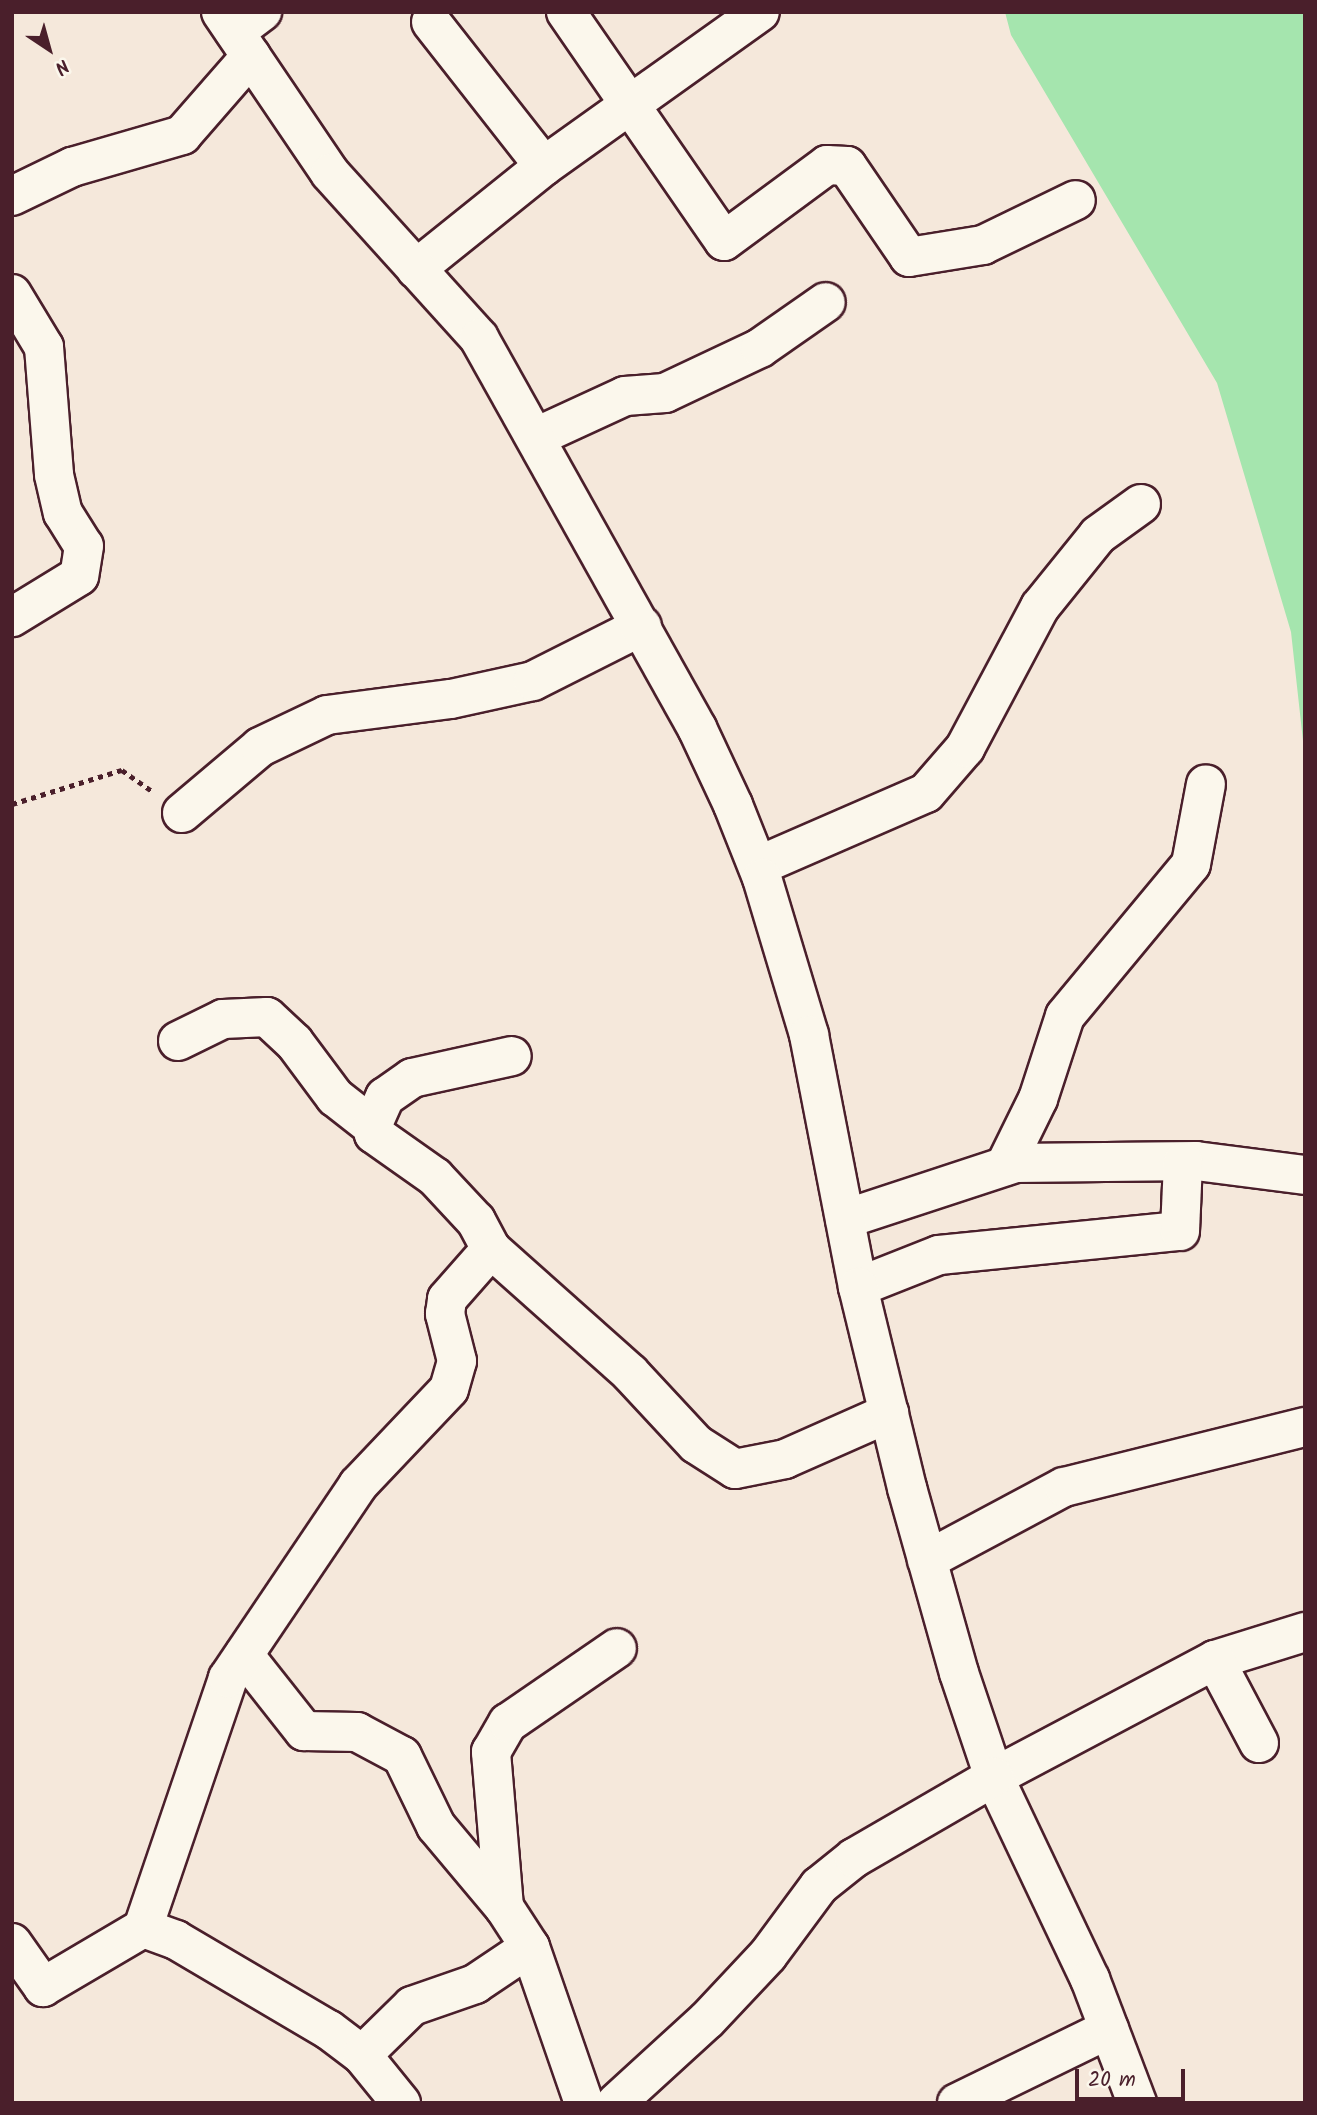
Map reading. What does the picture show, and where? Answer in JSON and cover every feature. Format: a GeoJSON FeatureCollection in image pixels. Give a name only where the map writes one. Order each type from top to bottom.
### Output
{"type":"FeatureCollection","features":[{"type":"Feature","properties":{"kind":"street"},"geometry":{"type":"LineString","coordinates":[[566,12],[633,103],[724,241],[827,165],[846,166],[909,257],[983,245],[1076,200]]}},
{"type":"Feature","properties":{"kind":"street"},"geometry":{"type":"LineString","coordinates":[[416,269],[544,166],[760,12]]}},
{"type":"Feature","properties":{"kind":"street"},"geometry":{"type":"LineString","coordinates":[[431,22],[544,166]]}},
{"type":"Feature","properties":{"kind":"street"},"geometry":{"type":"LineString","coordinates":[[12,196],[72,167],[182,135],[225,91],[242,28]]}},
{"type":"Feature","properties":{"kind":"street"},"geometry":{"type":"LineString","coordinates":[[242,28],[330,173],[479,338],[697,728],[758,866],[809,1035],[858,1287],[927,1560],[994,1777],[1090,1979],[1137,2103]]}},
{"type":"Feature","properties":{"kind":"street"},"geometry":{"type":"LineString","coordinates":[[12,294],[44,346],[54,475],[63,513],[84,546],[79,576],[12,617]]}},
{"type":"Feature","properties":{"kind":"street"},"geometry":{"type":"LineString","coordinates":[[536,437],[625,396],[665,393],[760,348],[826,302]]}},
{"type":"Feature","properties":{"kind":"street"},"geometry":{"type":"LineString","coordinates":[[758,866],[926,793],[965,748],[1040,607],[1098,536],[1141,504]]}},
{"type":"Feature","properties":{"kind":"street"},"geometry":{"type":"LineString","coordinates":[[182,813],[260,747],[327,715],[451,699],[533,681],[642,626]]}},
{"type":"Feature","properties":{"kind":"street"},"geometry":{"type":"LineString","coordinates":[[1005,1166],[1038,1100],[1065,1016],[1191,864],[1206,784]]}},
{"type":"Feature","properties":{"kind":"street"},"geometry":{"type":"LineString","coordinates":[[177,1041],[223,1018],[267,1017],[294,1042],[335,1097],[372,1126],[374,1134],[443,1186],[476,1221],[491,1249],[630,1373],[696,1444],[735,1469],[785,1459],[888,1413]]}},
{"type":"Feature","properties":{"kind":"street"},"geometry":{"type":"LineString","coordinates":[[372,1126],[385,1097],[412,1078],[512,1056]]}},
{"type":"Feature","properties":{"kind":"street"},"geometry":{"type":"LineString","coordinates":[[845,1219],[1005,1166],[1183,1162],[1305,1175]]}},
{"type":"Feature","properties":{"kind":"street"},"geometry":{"type":"LineString","coordinates":[[858,1287],[939,1255],[1180,1231],[1183,1162]]}},
{"type":"Feature","properties":{"kind":"street"},"geometry":{"type":"LineString","coordinates":[[12,1943],[43,1987],[143,1928],[228,1678],[358,1485],[449,1389],[457,1361],[444,1314],[447,1299],[491,1249]]}},
{"type":"Feature","properties":{"kind":"street"},"geometry":{"type":"LineString","coordinates":[[927,1560],[1064,1487],[1305,1427]]}},
{"type":"Feature","properties":{"kind":"street"},"geometry":{"type":"LineString","coordinates":[[616,2103],[708,2020],[768,1955],[819,1886],[854,1858],[994,1777],[1215,1660],[1305,1632]]}},
{"type":"Feature","properties":{"kind":"street"},"geometry":{"type":"LineString","coordinates":[[504,1907],[491,1752],[508,1723],[617,1648]]}},
{"type":"Feature","properties":{"kind":"street"},"geometry":{"type":"LineString","coordinates":[[244,1656],[304,1731],[357,1732],[402,1756],[436,1826],[504,1907],[530,1947],[584,2103]]}},
{"type":"Feature","properties":{"kind":"street"},"geometry":{"type":"LineString","coordinates":[[1215,1660],[1259,1743]]}},
{"type":"Feature","properties":{"kind":"street"},"geometry":{"type":"LineString","coordinates":[[143,1928],[176,1940],[329,2030],[362,2055],[401,2103]]}},
{"type":"Feature","properties":{"kind":"street"},"geometry":{"type":"LineString","coordinates":[[362,2055],[412,2006],[475,1984],[530,1947]]}},
{"type":"Feature","properties":{"kind":"street"},"geometry":{"type":"LineString","coordinates":[[957,2103],[1109,2029]]}},
{"type":"Feature","properties":{"kind":"path"},"geometry":{"type":"LineString","coordinates":[[12,804],[122,770],[182,813]]}},
{"type":"Feature","properties":{"kind":"green space"},"geometry":{"type":"Polygon","coordinates":[[[1005,12],[1305,12],[1305,759],[1291,632],[1217,383],[1011,35],[1005,12]]]}}]}
